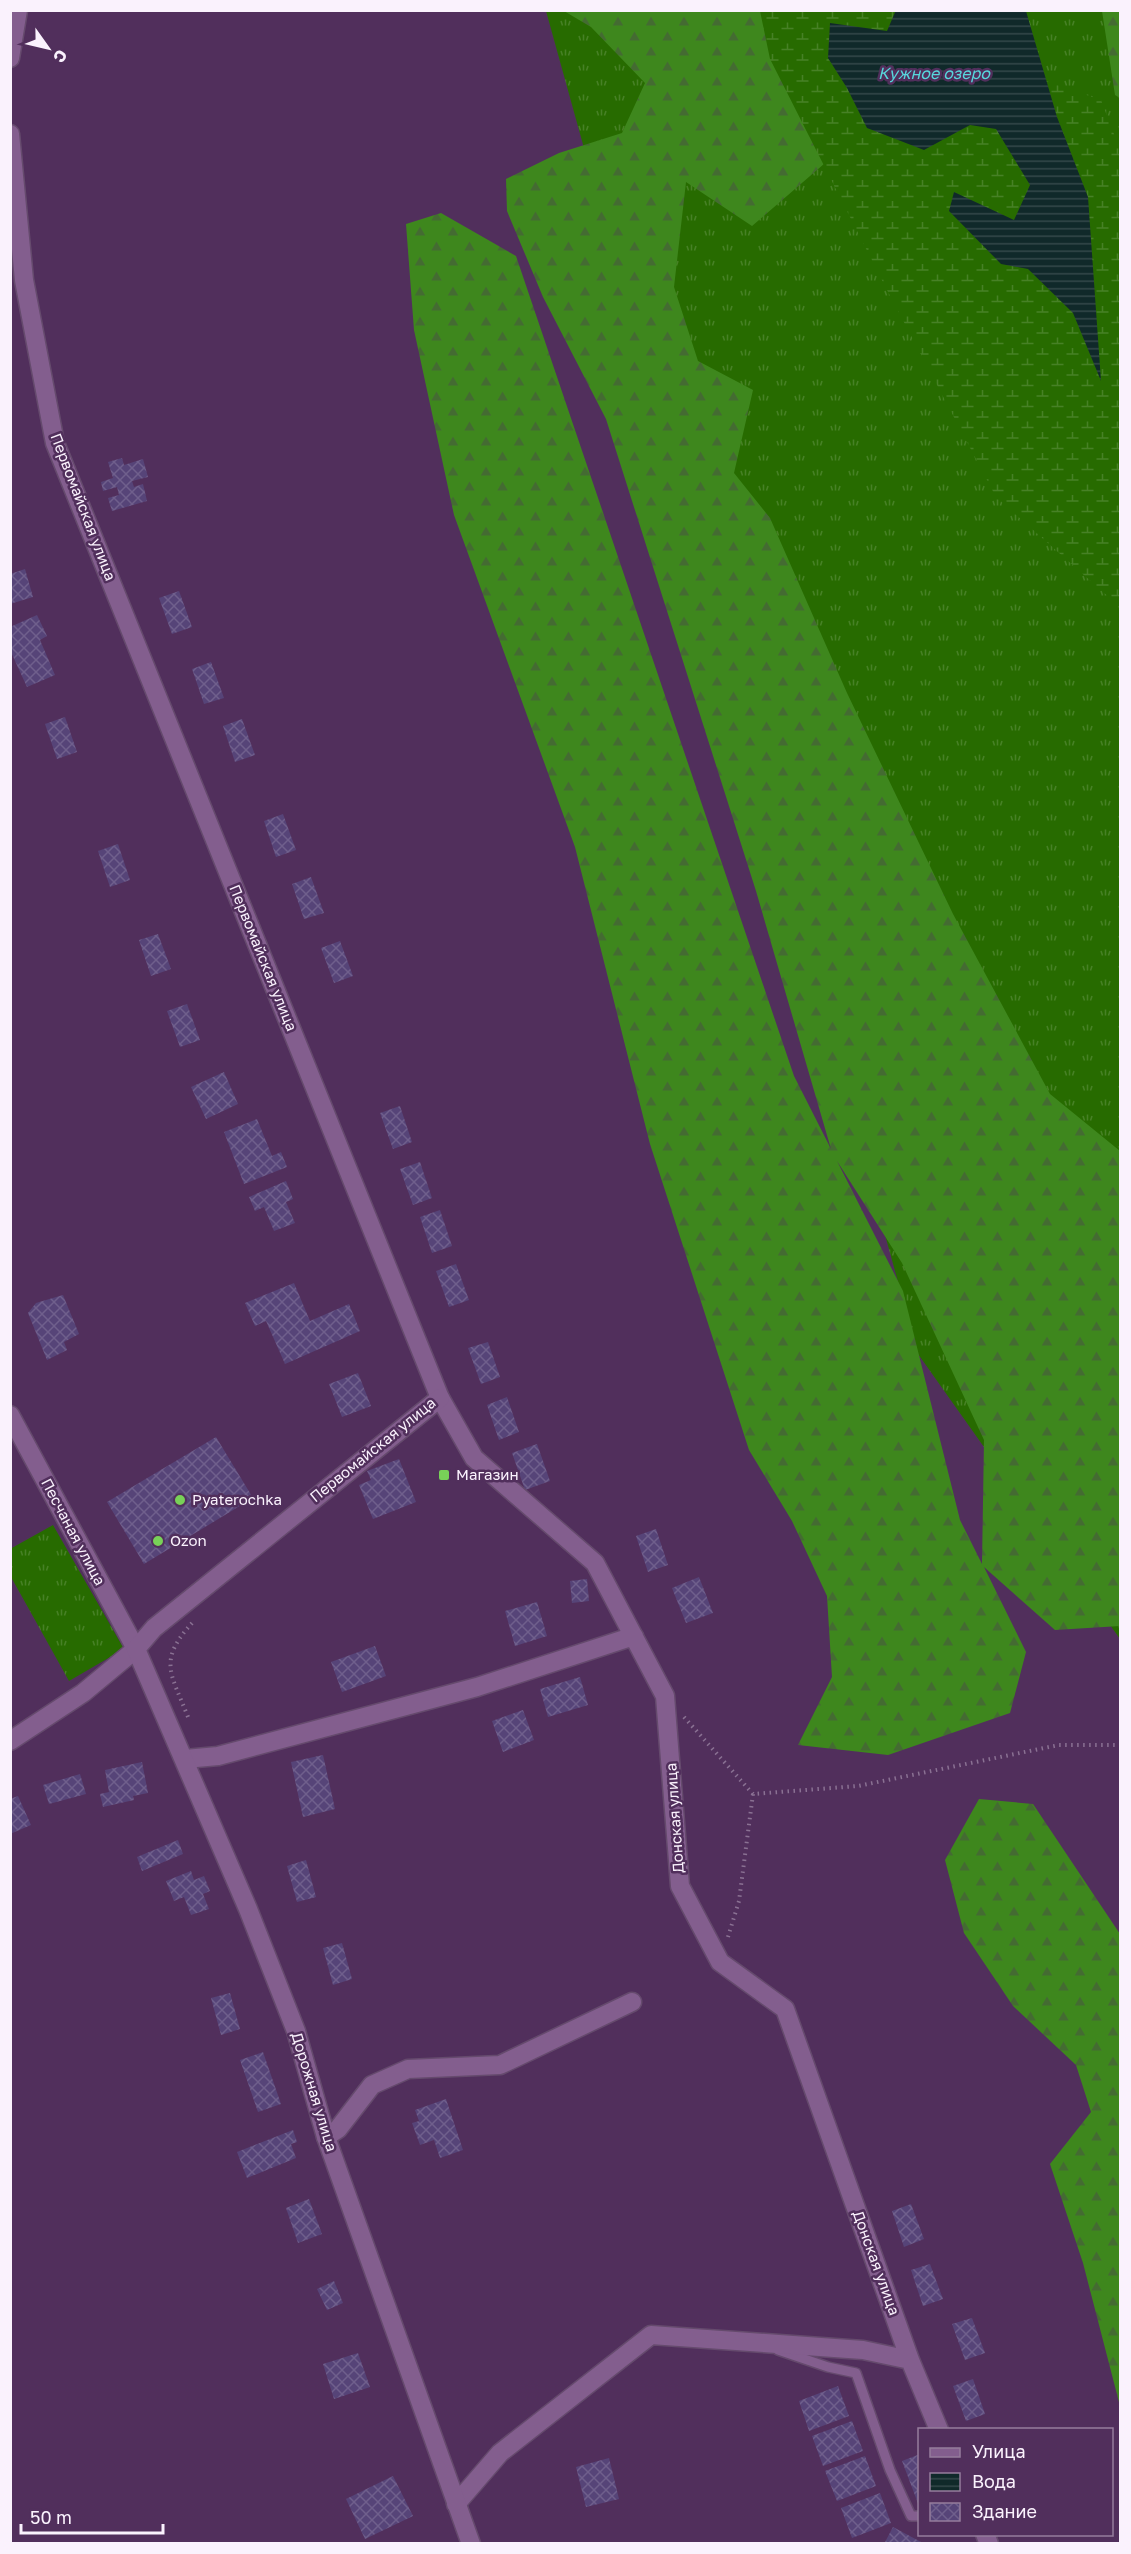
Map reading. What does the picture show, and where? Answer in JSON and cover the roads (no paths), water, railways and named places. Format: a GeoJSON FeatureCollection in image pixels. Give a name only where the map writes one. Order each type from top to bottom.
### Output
{"type":"FeatureCollection","features":[{"type":"Feature","properties":{"kind":"street"},"geometry":{"type":"LineString","coordinates":[[10,58],[18,10]]}},
{"type":"Feature","properties":{"kind":"street","name":"Первомайская улица"},"geometry":{"type":"LineString","coordinates":[[10,134],[24,280],[55,442],[440,1398],[154,1628],[136,1649],[83,1693],[10,1741]]}},
{"type":"Feature","properties":{"kind":"street","name":"Донская улица"},"geometry":{"type":"LineString","coordinates":[[440,1398],[474,1458],[594,1563],[666,1696],[680,1886],[720,1962],[785,2008],[910,2360],[938,2428]]}},
{"type":"Feature","properties":{"kind":"street","name":"Песчаная улица"},"geometry":{"type":"LineString","coordinates":[[10,1415],[136,1649]]}},
{"type":"Feature","properties":{"kind":"street"},"geometry":{"type":"LineString","coordinates":[[185,1759],[218,1756],[477,1688],[634,1636]]}},
{"type":"Feature","properties":{"kind":"street","name":"Дорожная улица"},"geometry":{"type":"LineString","coordinates":[[136,1649],[185,1759],[296,2031],[326,2137],[471,2543]]}},
{"type":"Feature","properties":{"kind":"street"},"geometry":{"type":"LineString","coordinates":[[326,2137],[338,2129],[372,2085],[408,2069],[500,2065],[632,2001]]}},
{"type":"Feature","properties":{"kind":"street"},"geometry":{"type":"LineString","coordinates":[[456,2504],[500,2453],[651,2335],[863,2350],[910,2360]]}},
{"type":"Feature","properties":{"kind":"lane"},"geometry":{"type":"LineString","coordinates":[[759,2343],[828,2367],[856,2373],[890,2470],[911,2516],[918,2516]]}},
{"type":"Feature","properties":{"kind":"water","name":"Кужное озеро"},"geometry":{"type":"Polygon","coordinates":[[[896,10],[1026,11],[1057,117],[1088,197],[1101,381],[1073,313],[1028,269],[1001,264],[949,211],[954,192],[1014,220],[1030,185],[996,129],[970,125],[924,150],[867,128],[847,88],[828,58],[830,23],[887,31],[896,10]]]}},
{"type":"Feature","properties":{"kind":"place","name":"Магазин"},"geometry":{"type":"Point","coordinates":[444,1475]}},
{"type":"Feature","properties":{"kind":"place","name":"Pyaterochka"},"geometry":{"type":"Point","coordinates":[180,1500]}},
{"type":"Feature","properties":{"kind":"place","name":"Ozon"},"geometry":{"type":"Point","coordinates":[158,1541]}}]}
